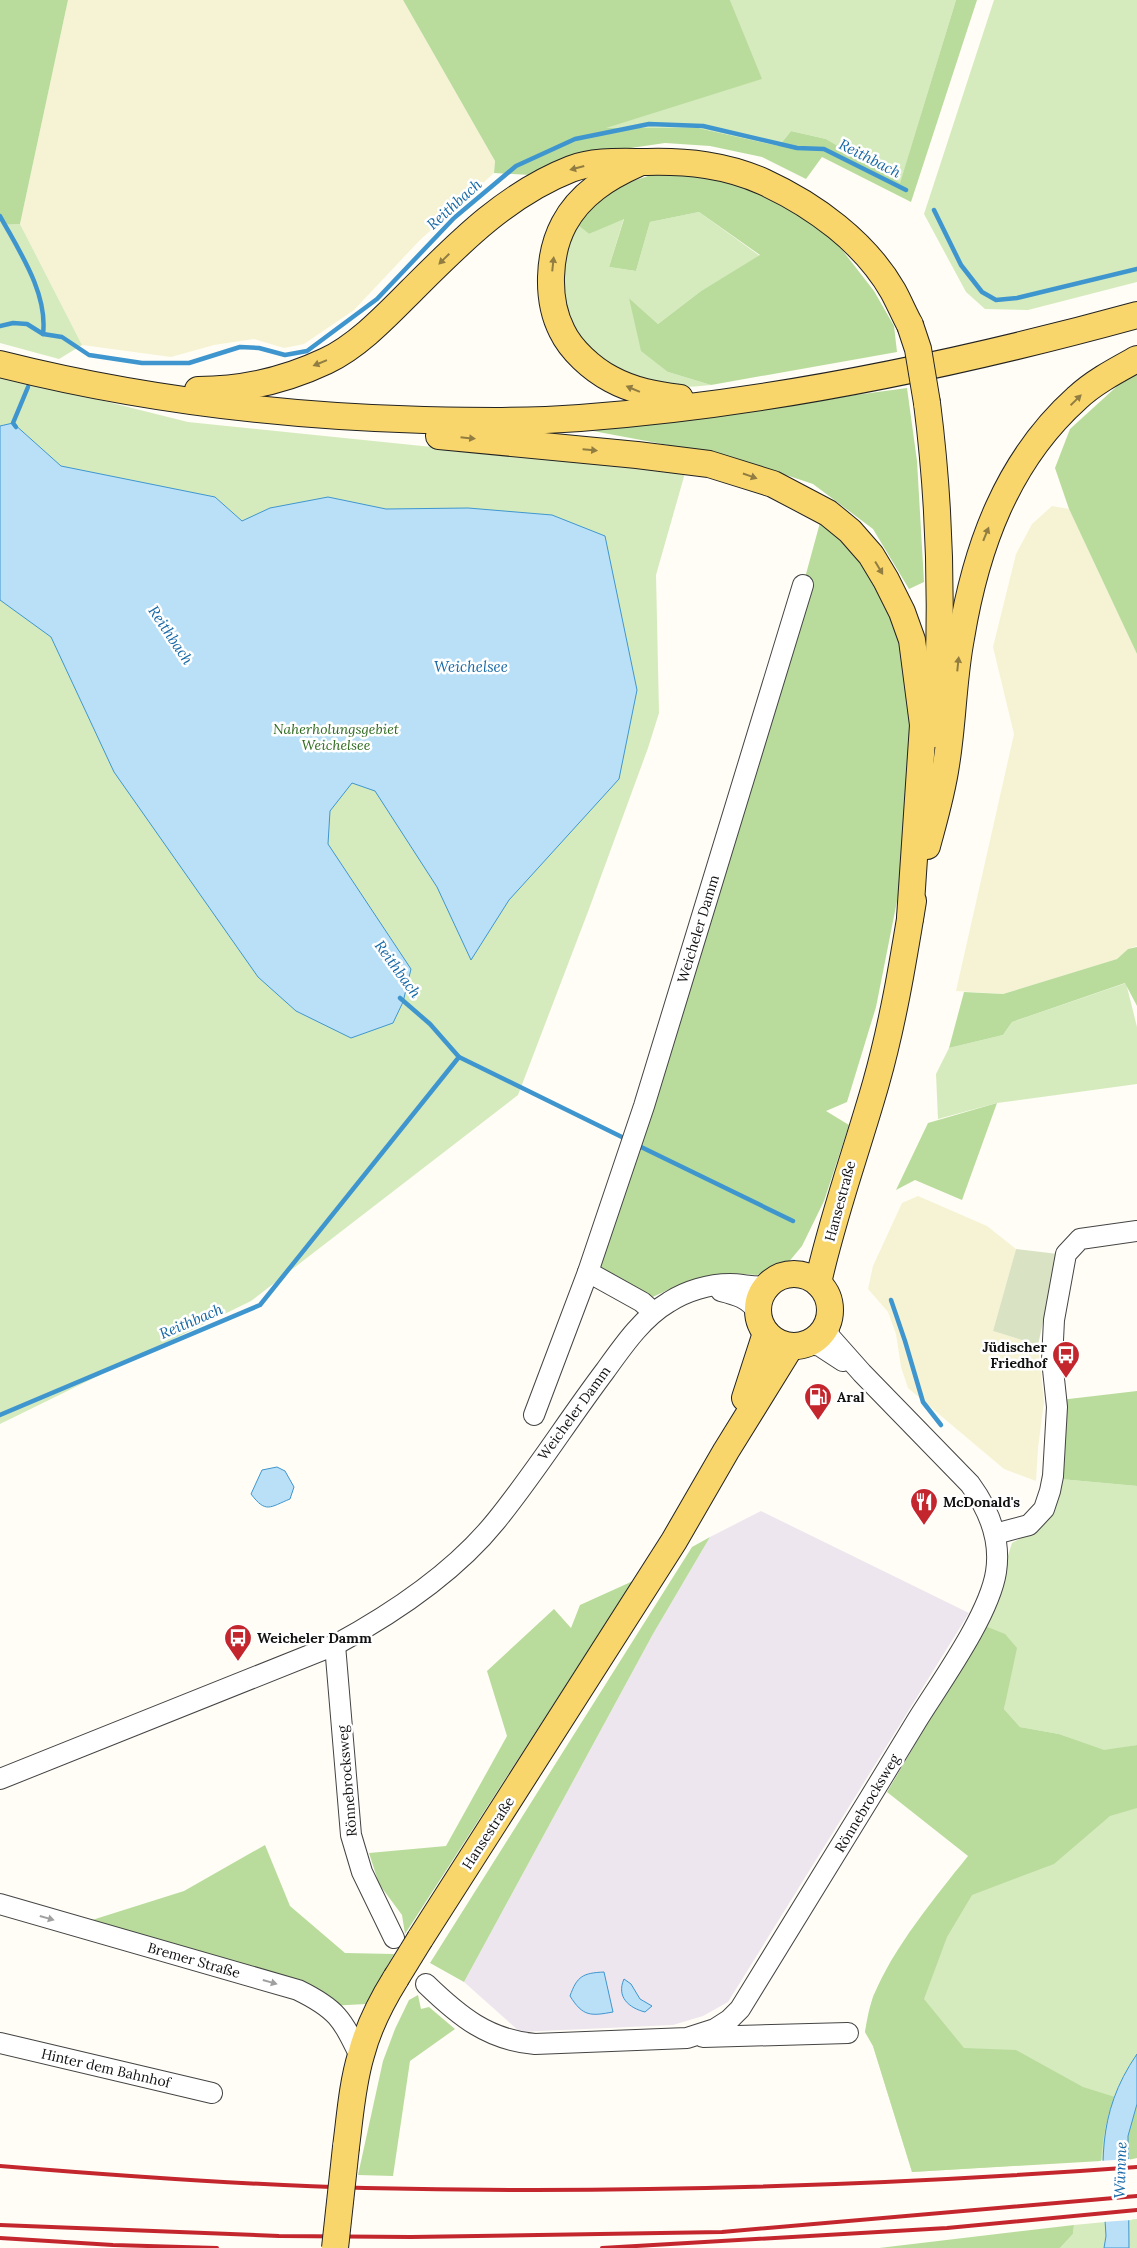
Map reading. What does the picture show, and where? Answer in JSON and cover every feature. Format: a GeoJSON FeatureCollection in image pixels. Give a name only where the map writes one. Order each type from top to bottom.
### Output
{"type":"FeatureCollection","features":[{"type":"Feature","properties":{"kind":"main road"},"geometry":{"type":"LineString","coordinates":[[117,390],[222,390],[277,380],[328,360],[376,327],[472,231],[519,196],[572,169],[603,162],[680,161],[718,166],[754,178],[791,194],[827,219],[875,266],[892,290],[910,325],[918,349],[927,403],[932,443],[938,544],[940,670],[932,785],[910,918]]}},
{"type":"Feature","properties":{"kind":"main road"},"geometry":{"type":"LineString","coordinates":[[642,162],[609,177],[585,196],[565,222],[556,242],[552,265],[553,302],[562,332],[584,360],[610,378],[640,392],[679,398],[733,402]]}},
{"type":"Feature","properties":{"kind":"main road"},"geometry":{"type":"LineString","coordinates":[[0,364],[117,390],[224,406],[316,415],[494,421],[579,418],[733,402],[881,377],[1042,341],[1137,315]]}},
{"type":"Feature","properties":{"kind":"main road"},"geometry":{"type":"LineString","coordinates":[[910,918],[946,767],[960,639],[972,581],[985,538],[1004,495],[1029,453],[1050,426],[1077,397],[1113,372],[1137,359]]}},
{"type":"Feature","properties":{"kind":"main road"},"geometry":{"type":"LineString","coordinates":[[316,415],[406,432],[709,464],[773,484],[828,514],[850,531],[871,555],[886,580],[902,612],[912,640],[923,725],[910,918]]}},
{"type":"Feature","properties":{"kind":"main road","name":"Hansestraße"},"geometry":{"type":"LineString","coordinates":[[808,1279],[853,1155],[876,1084],[891,1026],[910,918]]}},
{"type":"Feature","properties":{"kind":"main road"},"geometry":{"type":"LineString","coordinates":[[780,1277],[808,1279],[829,1301],[830,1316],[809,1339],[776,1341],[762,1322],[760,1298],[767,1286],[780,1277]]}},
{"type":"Feature","properties":{"kind":"main road","name":"Hansestraße"},"geometry":{"type":"LineString","coordinates":[[726,1451],[762,1322]]}},
{"type":"Feature","properties":{"kind":"main road","name":"Hansestraße"},"geometry":{"type":"LineString","coordinates":[[335,2248],[346,2147],[360,2056],[378,2011],[420,1939],[674,1541],[726,1451],[809,1339]]}},
{"type":"Feature","properties":{"kind":"street","name":"Weicheler Damm"},"geometry":{"type":"LineString","coordinates":[[534,1415],[588,1272],[635,1129],[803,585]]}},
{"type":"Feature","properties":{"kind":"street"},"geometry":{"type":"LineString","coordinates":[[994,1534],[1029,1525],[1044,1508],[1050,1491],[1053,1476],[1057,1407],[1052,1360],[1054,1320],[1066,1254],[1080,1239],[1137,1231]]}},
{"type":"Feature","properties":{"kind":"street"},"geometry":{"type":"LineString","coordinates":[[588,1272],[642,1302],[653,1312]]}},
{"type":"Feature","properties":{"kind":"street","name":"Weicheler Damm"},"geometry":{"type":"LineString","coordinates":[[0,1779],[335,1645],[406,1602],[483,1537],[621,1349],[653,1312],[670,1301],[705,1287],[728,1284],[767,1286]]}},
{"type":"Feature","properties":{"kind":"street"},"geometry":{"type":"LineString","coordinates":[[705,1287],[740,1296],[751,1302],[762,1322]]}},
{"type":"Feature","properties":{"kind":"street","name":"Rönnebrocksweg"},"geometry":{"type":"LineString","coordinates":[[687,2038],[715,2029],[729,2020],[740,2009],[967,1639],[984,1608],[996,1572],[994,1534],[981,1500],[970,1484],[862,1373],[830,1337],[809,1339]]}},
{"type":"Feature","properties":{"kind":"street","name":"Rönnebrocksweg"},"geometry":{"type":"LineString","coordinates":[[335,1645],[351,1835],[362,1872],[394,1938]]}},
{"type":"Feature","properties":{"kind":"street","name":"Bremer Straße"},"geometry":{"type":"LineString","coordinates":[[0,1904],[298,1990],[329,2006],[338,2016],[360,2056]]}},
{"type":"Feature","properties":{"kind":"street","name":"Rönnebrocksweg"},"geometry":{"type":"LineString","coordinates":[[426,1984],[446,2004],[478,2027],[497,2037],[515,2042],[535,2044],[848,2033]]}},
{"type":"Feature","properties":{"kind":"street","name":"Hinter dem Bahnhof"},"geometry":{"type":"LineString","coordinates":[[0,2043],[212,2093]]}},
{"type":"Feature","properties":{"kind":"shaded area"},"geometry":{"type":"Polygon","coordinates":[[[68,0],[403,0],[495,161],[494,173],[420,240],[354,310],[304,344],[284,348],[254,339],[214,345],[171,357],[82,345],[20,224],[68,0]]]}},
{"type":"Feature","properties":{"kind":"shaded area"},"geometry":{"type":"Polygon","coordinates":[[[1052,506],[1069,509],[1137,654],[1137,946],[1128,949],[1117,959],[1003,994],[956,991],[1014,734],[993,647],[1016,554],[1032,524],[1052,506]]]}},
{"type":"Feature","properties":{"kind":"shaded area"},"geometry":{"type":"Polygon","coordinates":[[[918,1196],[987,1226],[1016,1249],[993,1331],[1038,1345],[1044,1402],[1036,1481],[1004,1469],[908,1388],[901,1367],[896,1334],[888,1312],[868,1289],[873,1266],[902,1203],[918,1196]]]}},
{"type":"Feature","properties":{"kind":"shaded area"},"geometry":{"type":"Polygon","coordinates":[[[761,1511],[969,1613],[728,2002],[703,2016],[673,2025],[520,2032],[464,1982],[653,1634],[710,1537],[761,1511]]]}},
{"type":"Feature","properties":{"kind":"green space"},"geometry":{"type":"Polygon","coordinates":[[[0,0],[68,0],[20,224],[2,225],[0,221],[0,0]]]}},
{"type":"Feature","properties":{"kind":"green space"},"geometry":{"type":"Polygon","coordinates":[[[403,0],[730,0],[762,79],[606,128],[698,128],[779,146],[791,131],[826,139],[900,183],[956,0],[977,0],[911,202],[822,157],[806,179],[762,157],[710,146],[665,143],[610,151],[530,175],[494,173],[495,161],[403,0]]]}},
{"type":"Feature","properties":{"kind":"green space"},"geometry":{"type":"Polygon","coordinates":[[[730,0],[956,0],[900,184],[826,139],[791,131],[779,146],[698,128],[603,128],[761,79],[730,0]]]}},
{"type":"Feature","properties":{"kind":"green space"},"geometry":{"type":"Polygon","coordinates":[[[994,0],[1137,0],[1137,282],[1028,310],[985,309],[966,292],[924,214],[994,0]]]}},
{"type":"Feature","properties":{"kind":"green space"},"geometry":{"type":"Polygon","coordinates":[[[660,172],[703,173],[748,187],[798,211],[836,242],[874,291],[894,326],[897,352],[711,385],[668,372],[641,351],[629,298],[658,324],[701,291],[760,255],[699,212],[650,222],[636,271],[609,267],[624,219],[589,234],[574,222],[615,187],[660,172]]]}},
{"type":"Feature","properties":{"kind":"green space"},"geometry":{"type":"Polygon","coordinates":[[[699,212],[760,256],[701,291],[658,324],[629,298],[668,372],[711,385],[671,387],[647,383],[612,366],[589,348],[577,332],[568,309],[563,284],[562,259],[565,244],[574,222],[589,234],[624,218],[609,267],[636,271],[650,222],[699,212]]]}},
{"type":"Feature","properties":{"kind":"green space"},"geometry":{"type":"Polygon","coordinates":[[[0,221],[2,225],[20,224],[82,345],[59,359],[0,343],[0,221]]]}},
{"type":"Feature","properties":{"kind":"green space"},"geometry":{"type":"Polygon","coordinates":[[[1137,368],[1137,654],[1069,509],[1055,468],[1070,429],[1137,368]]]}},
{"type":"Feature","properties":{"kind":"green space","name":"Naherholungsgebiet Weichelsee"},"geometry":{"type":"Polygon","coordinates":[[[0,375],[188,422],[685,473],[656,575],[659,713],[589,909],[518,1095],[251,1301],[0,1424],[0,375]]]}},
{"type":"Feature","properties":{"kind":"green space"},"geometry":{"type":"Polygon","coordinates":[[[907,388],[917,461],[924,582],[909,589],[873,529],[813,484],[732,457],[593,431],[907,388]]]}},
{"type":"Feature","properties":{"kind":"green space"},"geometry":{"type":"Polygon","coordinates":[[[821,519],[849,540],[889,609],[913,679],[916,738],[899,891],[876,1007],[847,1102],[826,1111],[849,1125],[824,1201],[802,1246],[787,1264],[757,1275],[729,1273],[674,1287],[642,1302],[588,1272],[803,585],[821,519]]]}},
{"type":"Feature","properties":{"kind":"green space"},"geometry":{"type":"Polygon","coordinates":[[[1137,947],[1137,1006],[1125,983],[1012,1022],[1003,1035],[949,1048],[964,992],[1003,994],[1117,959],[1128,949],[1137,947]]]}},
{"type":"Feature","properties":{"kind":"green space"},"geometry":{"type":"Polygon","coordinates":[[[1126,983],[1137,1027],[1137,1084],[997,1103],[938,1119],[936,1074],[949,1048],[1003,1035],[1012,1022],[1126,983]]]}},
{"type":"Feature","properties":{"kind":"green space"},"geometry":{"type":"Polygon","coordinates":[[[997,1103],[962,1200],[915,1180],[896,1190],[928,1123],[997,1103]]]}},
{"type":"Feature","properties":{"kind":"green space"},"geometry":{"type":"Polygon","coordinates":[[[1016,1249],[1058,1254],[1038,1345],[993,1331],[1016,1249]]]}},
{"type":"Feature","properties":{"kind":"green space"},"geometry":{"type":"Polygon","coordinates":[[[1137,1391],[1137,1486],[1060,1479],[1060,1400],[1137,1391]]]}},
{"type":"Feature","properties":{"kind":"green space"},"geometry":{"type":"Polygon","coordinates":[[[1060,1479],[1137,1486],[1137,1745],[1104,1751],[1059,1734],[1020,1727],[1004,1709],[1008,1686],[985,1626],[1012,1543],[1041,1527],[1060,1479]]]}},
{"type":"Feature","properties":{"kind":"green space"},"geometry":{"type":"Polygon","coordinates":[[[710,1537],[653,1634],[464,1982],[430,1963],[692,1547],[710,1537]]]}},
{"type":"Feature","properties":{"kind":"green space"},"geometry":{"type":"Polygon","coordinates":[[[633,1581],[405,1934],[402,1915],[379,1884],[369,1853],[446,1846],[507,1736],[487,1671],[554,1609],[571,1628],[580,1605],[633,1581]]]}},
{"type":"Feature","properties":{"kind":"green space"},"geometry":{"type":"Polygon","coordinates":[[[985,1626],[1005,1634],[1017,1648],[1004,1709],[1020,1727],[1059,1734],[1104,1750],[1137,1745],[1137,1808],[1110,1816],[1054,1864],[972,1895],[947,1937],[924,1999],[964,2048],[1016,2050],[1083,2087],[1115,2097],[1105,2128],[1101,2161],[912,2172],[873,2046],[865,2032],[869,2009],[882,1977],[892,1959],[916,1923],[968,1856],[887,1792],[985,1626]]]}},
{"type":"Feature","properties":{"kind":"green space"},"geometry":{"type":"Polygon","coordinates":[[[1137,1757],[1137,2158],[912,2172],[873,2046],[865,2032],[873,1996],[891,1961],[955,1872],[1137,1757]]]}},
{"type":"Feature","properties":{"kind":"green space"},"geometry":{"type":"Polygon","coordinates":[[[265,1845],[290,1906],[345,1953],[394,1954],[366,2004],[329,2006],[73,1926],[184,1891],[265,1845]]]}},
{"type":"Feature","properties":{"kind":"green space"},"geometry":{"type":"Polygon","coordinates":[[[418,1995],[421,2009],[429,2007],[455,2029],[410,2061],[393,2176],[358,2175],[383,2061],[395,2029],[409,2000],[418,1995]]]}},
{"type":"Feature","properties":{"kind":"green space"},"geometry":{"type":"Polygon","coordinates":[[[1137,2104],[1137,2158],[1128,2160],[1128,2136],[1137,2104]]]}},
{"type":"Feature","properties":{"kind":"green space"},"geometry":{"type":"Polygon","coordinates":[[[1137,2219],[1137,2248],[1060,2248],[1073,2234],[1074,2225],[1137,2219]]]}},
{"type":"Feature","properties":{"kind":"green space"},"geometry":{"type":"Polygon","coordinates":[[[1074,2225],[1073,2234],[1060,2248],[879,2248],[1074,2225]]]}},
{"type":"Feature","properties":{"kind":"water","name":"Weichelsee"},"geometry":{"type":"Polygon","coordinates":[[[13,423],[61,466],[215,497],[242,521],[270,508],[328,497],[386,509],[468,508],[552,515],[605,536],[637,690],[619,779],[509,900],[471,960],[437,887],[375,791],[352,783],[330,811],[328,844],[411,969],[403,1002],[393,1023],[351,1038],[296,1011],[258,977],[114,772],[51,637],[0,600],[0,426],[13,423]]]}},
{"type":"Feature","properties":{"kind":"water"},"geometry":{"type":"Polygon","coordinates":[[[277,1467],[285,1471],[294,1487],[290,1499],[273,1506],[265,1506],[251,1494],[262,1470],[277,1467]]]}},
{"type":"Feature","properties":{"kind":"water"},"geometry":{"type":"Polygon","coordinates":[[[604,1972],[613,2012],[588,2013],[579,2008],[570,1996],[575,1984],[582,1977],[591,1973],[604,1972]]]}},
{"type":"Feature","properties":{"kind":"water"},"geometry":{"type":"Polygon","coordinates":[[[624,1979],[631,1984],[640,1999],[652,2006],[645,2012],[634,2008],[626,2001],[622,1991],[624,1979]]]}},
{"type":"Feature","properties":{"kind":"water","name":"Wümme"},"geometry":{"type":"Polygon","coordinates":[[[1137,2054],[1137,2104],[1128,2136],[1129,2248],[1104,2248],[1106,2236],[1103,2187],[1104,2142],[1114,2098],[1123,2077],[1137,2054]]]}},
{"type":"Feature","properties":{"kind":"pier"},"geometry":{"type":"Polygon","coordinates":[[[1130,2159],[1132,2220],[1102,2222],[1099,2161],[1130,2159]]]}},
{"type":"Feature","properties":{"kind":"waterway","name":"Reithbach"},"geometry":{"type":"LineString","coordinates":[[0,326],[13,323],[27,324],[43,334],[62,337],[89,355],[142,363],[189,363],[240,347],[259,348],[285,355],[307,351],[377,299],[454,218],[516,166],[575,139],[649,124],[703,126],[797,148],[824,149],[906,190]]}},
{"type":"Feature","properties":{"kind":"waterway","name":"Reithbach"},"geometry":{"type":"LineString","coordinates":[[934,210],[961,265],[982,292],[996,300],[1017,298],[1137,269]]}},
{"type":"Feature","properties":{"kind":"waterway"},"geometry":{"type":"LineString","coordinates":[[0,216],[37,288],[41,303],[43,334]]}},
{"type":"Feature","properties":{"kind":"waterway","name":"Reithbach"},"geometry":{"type":"LineString","coordinates":[[16,427],[13,423],[28,387]]}},
{"type":"Feature","properties":{"kind":"waterway","name":"Reithbach"},"geometry":{"type":"LineString","coordinates":[[0,1415],[260,1305],[459,1057],[430,1024],[400,998]]}},
{"type":"Feature","properties":{"kind":"waterway"},"geometry":{"type":"LineString","coordinates":[[459,1057],[628,1140]]}},
{"type":"Feature","properties":{"kind":"waterway"},"geometry":{"type":"LineString","coordinates":[[637,1145],[793,1221]]}},
{"type":"Feature","properties":{"kind":"waterway"},"geometry":{"type":"LineString","coordinates":[[891,1300],[923,1402],[941,1425]]}},
{"type":"Feature","properties":{"kind":"railway"},"geometry":{"type":"LineString","coordinates":[[0,2166],[274,2185],[462,2190],[655,2189],[848,2184],[1137,2167]]}},
{"type":"Feature","properties":{"kind":"railway"},"geometry":{"type":"LineString","coordinates":[[0,2225],[279,2236],[411,2237],[722,2232],[1137,2196]]}},
{"type":"Feature","properties":{"kind":"railway"},"geometry":{"type":"LineString","coordinates":[[602,2248],[947,2228],[1137,2210]]}},
{"type":"Feature","properties":{"kind":"railway"},"geometry":{"type":"LineString","coordinates":[[0,2238],[113,2245],[217,2248]]}},
{"type":"Feature","properties":{"kind":"place","name":"Jüdischer Friedhof"},"geometry":{"type":"Point","coordinates":[1066,1379]}},
{"type":"Feature","properties":{"kind":"place","name":"Aral"},"geometry":{"type":"Point","coordinates":[818,1421]}},
{"type":"Feature","properties":{"kind":"place","name":"McDonald's"},"geometry":{"type":"Point","coordinates":[924,1526]}},
{"type":"Feature","properties":{"kind":"place","name":"Weicheler Damm"},"geometry":{"type":"Point","coordinates":[238,1662]}}]}
